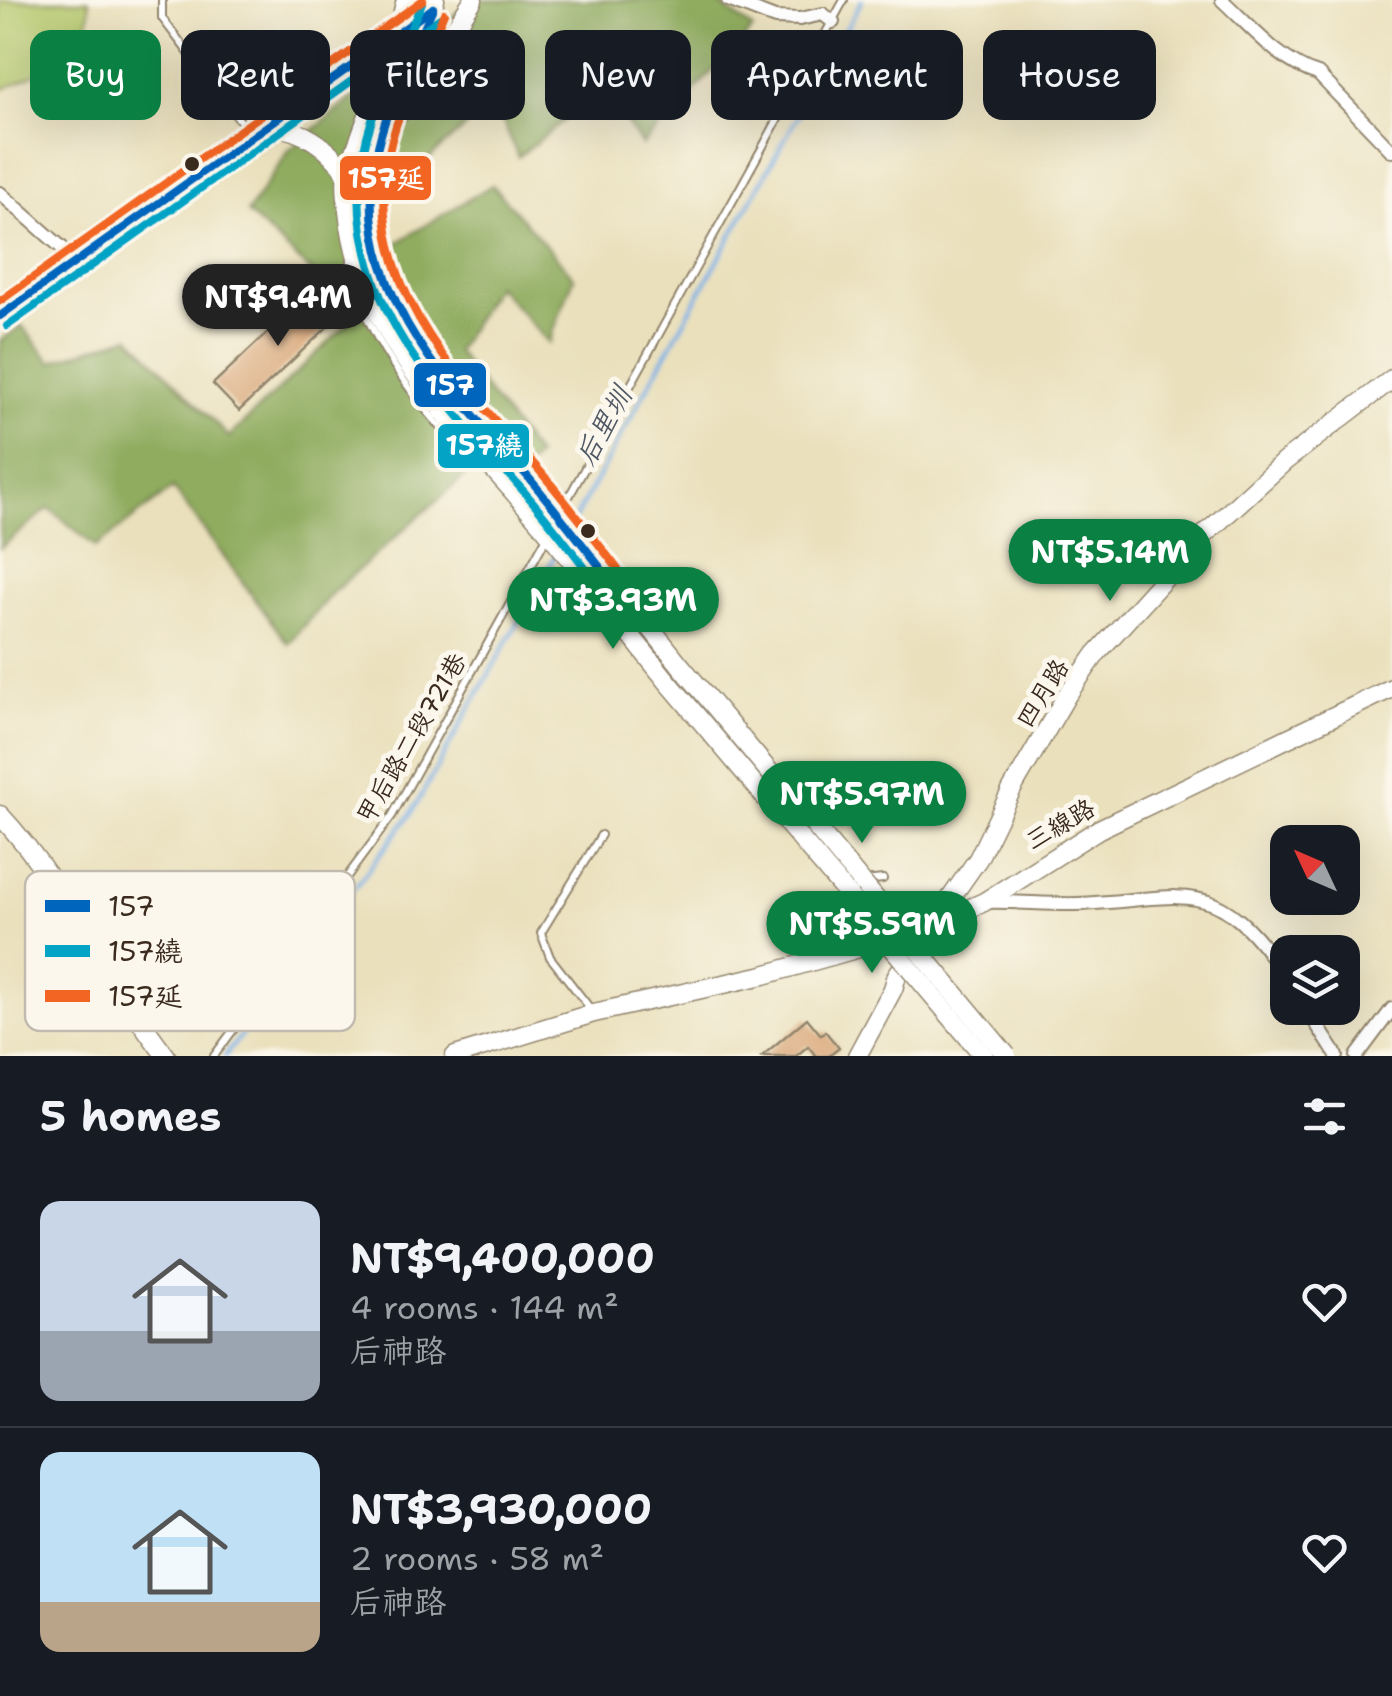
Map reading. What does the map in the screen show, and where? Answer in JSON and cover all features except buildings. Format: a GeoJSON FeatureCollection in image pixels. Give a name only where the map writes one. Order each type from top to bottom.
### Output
{"type":"FeatureCollection","features":[{"type":"Feature","properties":{"kind":"street"},"geometry":{"type":"LineString","coordinates":[[399,30],[406,0]]}},
{"type":"Feature","properties":{"kind":"street"},"geometry":{"type":"LineString","coordinates":[[379,148],[420,78],[474,0]]}},
{"type":"Feature","properties":{"kind":"street"},"geometry":{"type":"LineString","coordinates":[[728,0],[775,18],[800,19],[822,14],[833,22]]}},
{"type":"Feature","properties":{"kind":"street"},"geometry":{"type":"LineString","coordinates":[[1222,0],[1306,72],[1318,74],[1392,151]]}},
{"type":"Feature","properties":{"kind":"street"},"geometry":{"type":"LineString","coordinates":[[405,30],[437,3]]}},
{"type":"Feature","properties":{"kind":"street"},"geometry":{"type":"LineString","coordinates":[[437,3],[385,125],[373,172],[373,235],[399,314],[440,378],[560,514],[681,666],[1007,1056]]}},
{"type":"Feature","properties":{"kind":"street"},"geometry":{"type":"LineString","coordinates":[[0,316],[350,69]]}},
{"type":"Feature","properties":{"kind":"street"},"geometry":{"type":"LineString","coordinates":[[367,120],[345,186],[357,266],[384,329],[425,391],[549,533],[668,682],[984,1056]]}},
{"type":"Feature","properties":{"kind":"street"},"geometry":{"type":"LineString","coordinates":[[269,125],[290,128],[327,148],[347,173]]}},
{"type":"Feature","properties":{"kind":"street"},"geometry":{"type":"LineString","coordinates":[[0,193],[77,261]]}},
{"type":"Feature","properties":{"kind":"street","name":"四月路"},"geometry":{"type":"LineString","coordinates":[[857,1056],[894,988],[897,975],[978,860],[1012,789],[1096,654],[1203,536],[1285,461],[1392,379]]}},
{"type":"Feature","properties":{"kind":"street","name":"三線路"},"geometry":{"type":"LineString","coordinates":[[456,1056],[594,1013],[764,975],[873,944],[921,924],[935,924],[984,902],[1100,828],[1392,688]]}},
{"type":"Feature","properties":{"kind":"street"},"geometry":{"type":"LineString","coordinates":[[0,815],[45,871]]}},
{"type":"Feature","properties":{"kind":"street"},"geometry":{"type":"LineString","coordinates":[[984,902],[1078,904],[1174,894],[1196,896],[1228,911],[1270,953]]}},
{"type":"Feature","properties":{"kind":"street"},"geometry":{"type":"LineString","coordinates":[[1357,1056],[1392,1009]]}},
{"type":"Feature","properties":{"kind":"street"},"geometry":{"type":"LineString","coordinates":[[1317,1025],[1337,1056]]}},
{"type":"Feature","properties":{"kind":"street"},"geometry":{"type":"LineString","coordinates":[[150,1031],[166,1056]]}},
{"type":"Feature","properties":{"kind":"lane"},"geometry":{"type":"LineString","coordinates":[[162,0],[162,18],[252,136]]}},
{"type":"Feature","properties":{"kind":"lane","name":"甲后路二段721巷"},"geometry":{"type":"LineString","coordinates":[[351,871],[392,816],[844,0]]}},
{"type":"Feature","properties":{"kind":"lane"},"geometry":{"type":"LineString","coordinates":[[594,1013],[550,957],[541,933],[601,835]]}},
{"type":"Feature","properties":{"kind":"lane"},"geometry":{"type":"LineString","coordinates":[[844,913],[854,890],[867,880],[883,879]]}},
{"type":"Feature","properties":{"kind":"lane","name":"甲后路二段721巷"},"geometry":{"type":"LineString","coordinates":[[214,1056],[233,1031]]}},
{"type":"Feature","properties":{"kind":"green space"},"geometry":{"type":"Polygon","coordinates":[[[0,0],[89,0],[84,30],[30,30],[30,77],[0,90],[0,0]]]}},
{"type":"Feature","properties":{"kind":"green space"},"geometry":{"type":"Polygon","coordinates":[[[472,0],[714,0],[753,29],[711,30],[711,73],[691,94],[691,30],[545,30],[545,120],[564,120],[518,157],[502,120],[525,120],[525,30],[435,30],[472,0]]]}},
{"type":"Feature","properties":{"kind":"green space"},"geometry":{"type":"Polygon","coordinates":[[[350,100],[350,120],[473,120],[355,224],[375,256],[492,185],[574,277],[549,343],[496,285],[456,351],[537,456],[510,485],[474,468],[333,592],[288,644],[173,488],[96,547],[49,508],[0,548],[0,341],[22,326],[51,362],[130,336],[229,437],[358,314],[247,213],[289,150],[350,100]]]}},
{"type":"Feature","properties":{"kind":"green space"},"geometry":{"type":"Polygon","coordinates":[[[625,120],[666,120],[642,145],[625,120]]]}},
{"type":"Feature","properties":{"kind":"waterway","name":"后里圳"},"geometry":{"type":"LineString","coordinates":[[573,522],[862,0]]}},
{"type":"Feature","properties":{"kind":"waterway","name":"后里圳"},"geometry":{"type":"LineString","coordinates":[[355,887],[411,814],[557,552]]}},
{"type":"Feature","properties":{"kind":"waterway","name":"后里圳"},"geometry":{"type":"LineString","coordinates":[[225,1056],[244,1031]]}},
{"type":"Feature","properties":{"kind":"transit line","name":"157延"},"geometry":{"type":"LineString","coordinates":[[0,301],[423,0]]}},
{"type":"Feature","properties":{"kind":"transit line","name":"157繞"},"geometry":{"type":"LineString","coordinates":[[422,3],[386,84],[365,146],[360,215],[368,260],[383,302],[429,379],[541,511],[604,593]]}},
{"type":"Feature","properties":{"kind":"transit line","name":"157"},"geometry":{"type":"LineString","coordinates":[[433,8],[378,145],[372,212],[379,256],[394,297],[441,374],[614,585]]}},
{"type":"Feature","properties":{"kind":"transit line","name":"157"},"geometry":{"type":"LineString","coordinates":[[0,316],[433,8]]}},
{"type":"Feature","properties":{"kind":"transit line","name":"157延"},"geometry":{"type":"LineString","coordinates":[[444,13],[402,109],[390,149],[385,214],[392,256],[407,296],[454,370],[624,577]]}},
{"type":"Feature","properties":{"kind":"transit line","name":"157繞"},"geometry":{"type":"LineString","coordinates":[[7,326],[440,18]]}}]}
